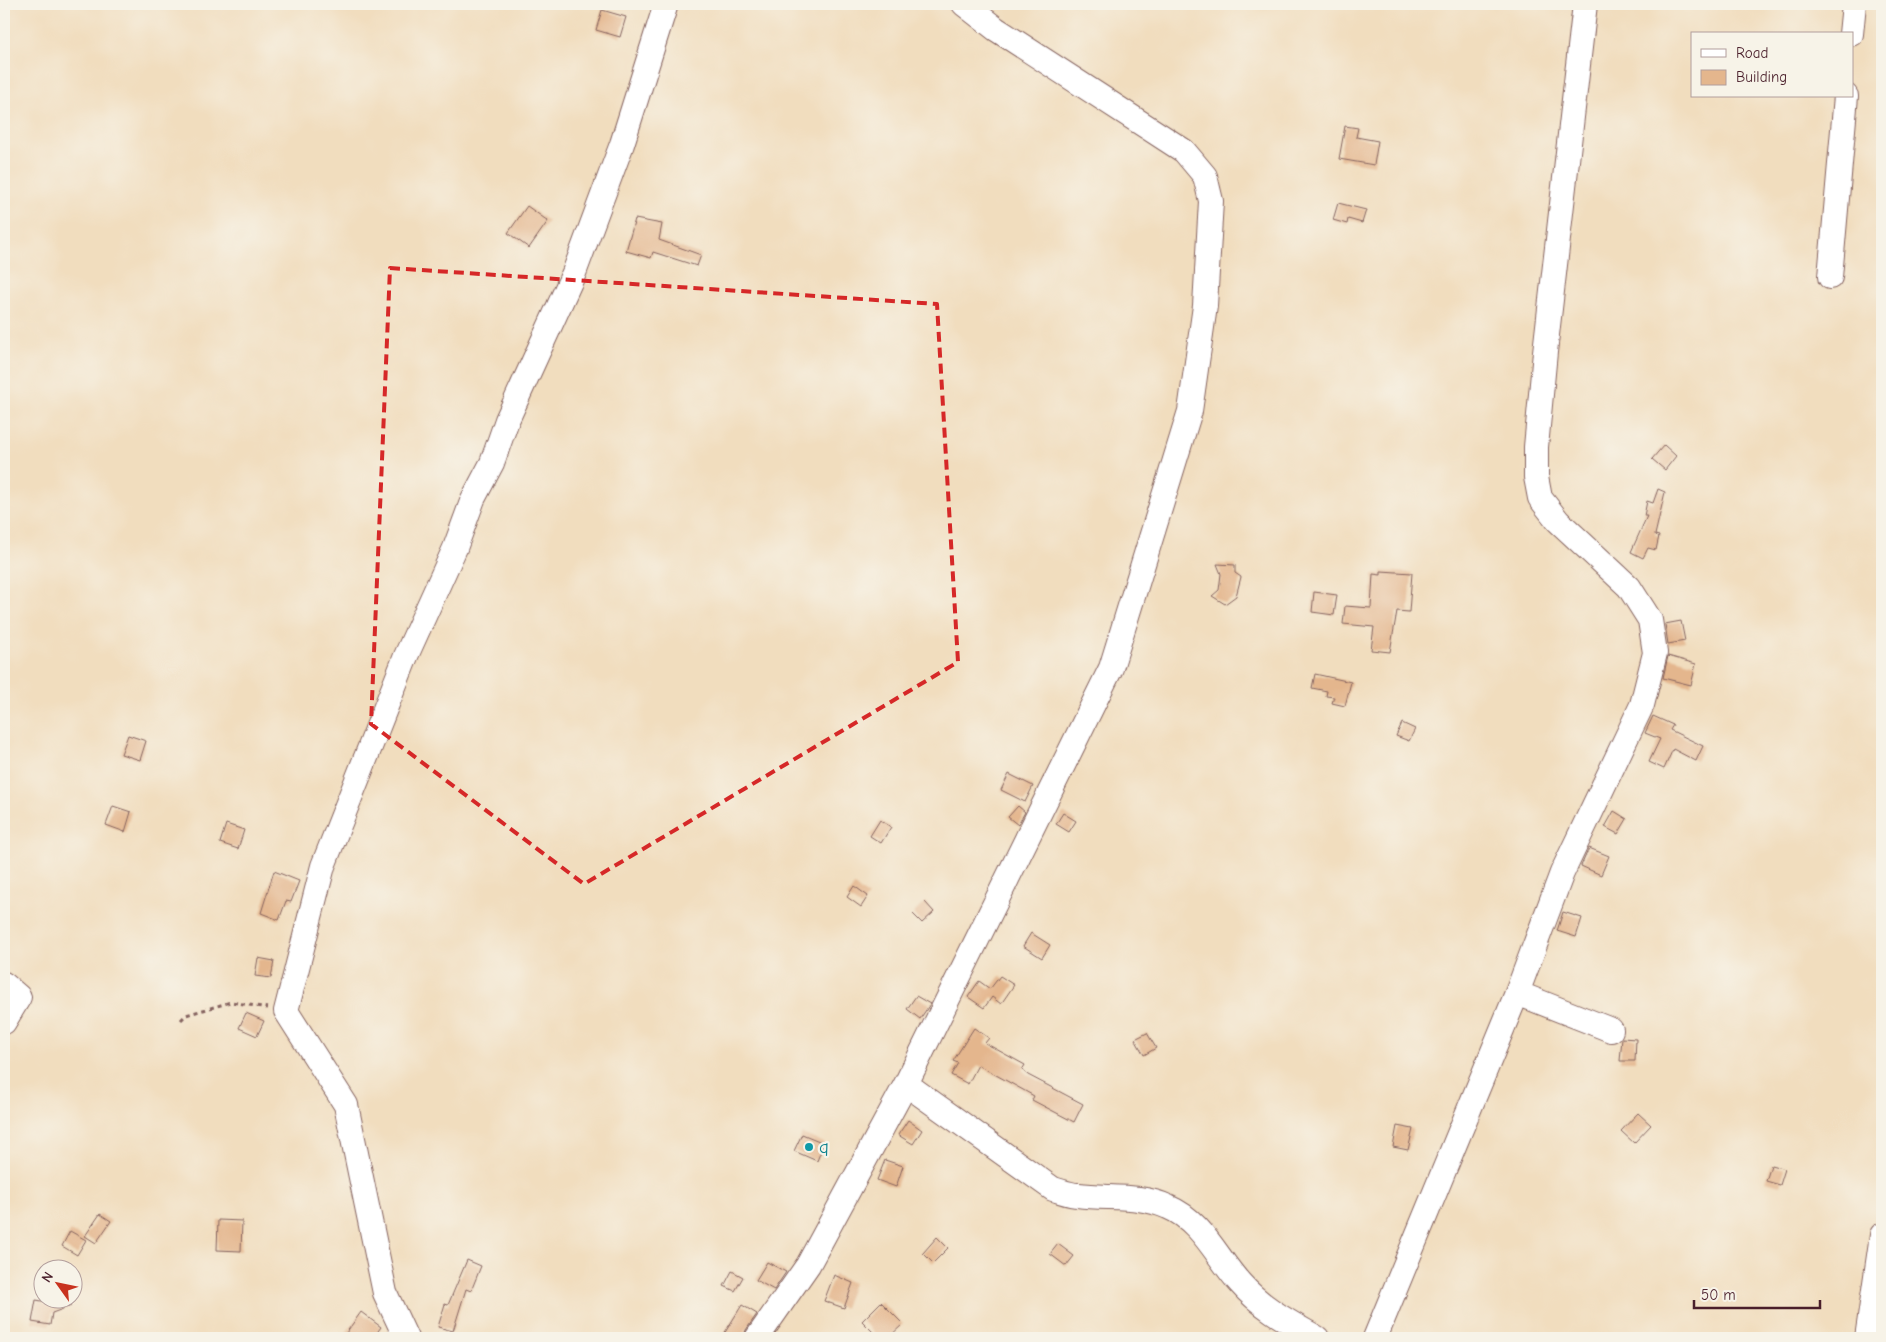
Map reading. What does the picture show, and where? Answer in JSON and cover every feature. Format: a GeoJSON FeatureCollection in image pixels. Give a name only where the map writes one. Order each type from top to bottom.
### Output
{"type":"FeatureCollection","features":[{"type":"Feature","properties":{"kind":"street"},"geometry":{"type":"LineString","coordinates":[[406,1338],[385,1293],[346,1105],[286,1011],[323,866],[406,656],[455,548],[473,499],[492,463],[507,420],[574,273],[622,144],[666,4]]}},
{"type":"Feature","properties":{"kind":"street"},"geometry":{"type":"LineString","coordinates":[[757,1338],[808,1265],[906,1084],[1111,668],[1190,411],[1205,306],[1211,201],[1206,176],[1184,151],[996,29],[964,4]]}},
{"type":"Feature","properties":{"kind":"street"},"geometry":{"type":"LineString","coordinates":[[1375,1338],[1517,993],[1562,873],[1642,704],[1655,653],[1650,620],[1630,587],[1558,521],[1540,498],[1536,477],[1536,447],[1543,371],[1584,4]]}},
{"type":"Feature","properties":{"kind":"street"},"geometry":{"type":"LineString","coordinates":[[1851,32],[1854,4]]}},
{"type":"Feature","properties":{"kind":"street"},"geometry":{"type":"LineString","coordinates":[[1830,277],[1846,98]]}},
{"type":"Feature","properties":{"kind":"street"},"geometry":{"type":"LineString","coordinates":[[4,984],[19,997],[4,1022]]}},
{"type":"Feature","properties":{"kind":"street"},"geometry":{"type":"LineString","coordinates":[[1517,993],[1611,1030]]}},
{"type":"Feature","properties":{"kind":"street"},"geometry":{"type":"LineString","coordinates":[[906,1084],[1052,1189],[1078,1196],[1098,1195],[1145,1200],[1169,1207],[1195,1224],[1240,1283],[1266,1309],[1317,1338]]}},
{"type":"Feature","properties":{"kind":"street"},"geometry":{"type":"LineString","coordinates":[[1867,1338],[1882,1235]]}},
{"type":"Feature","properties":{"kind":"path"},"geometry":{"type":"LineString","coordinates":[[181,1020],[186,1015],[231,1002],[286,1011]]}},
{"type":"Feature","properties":{"kind":"highlighted area"},"geometry":{"type":"Polygon","coordinates":[[[390,268],[937,304],[958,662],[584,884],[371,724],[390,268]]]}},
{"type":"Feature","properties":{"kind":"building"},"geometry":{"type":"Polygon","coordinates":[[[602,10],[626,17],[620,37],[596,30],[602,10]]]}},
{"type":"Feature","properties":{"kind":"building"},"geometry":{"type":"Polygon","coordinates":[[[1345,126],[1358,128],[1356,137],[1378,141],[1374,165],[1339,159],[1345,126]]]}},
{"type":"Feature","properties":{"kind":"building"},"geometry":{"type":"Polygon","coordinates":[[[1338,203],[1366,210],[1362,223],[1348,219],[1347,224],[1333,220],[1338,203]]]}},
{"type":"Feature","properties":{"kind":"building"},"geometry":{"type":"Polygon","coordinates":[[[527,206],[548,221],[529,248],[508,233],[527,206]]]}},
{"type":"Feature","properties":{"kind":"building"},"geometry":{"type":"Polygon","coordinates":[[[635,219],[662,224],[659,240],[701,255],[697,266],[653,252],[651,258],[626,251],[635,219]]]}},
{"type":"Feature","properties":{"kind":"building"},"geometry":{"type":"Polygon","coordinates":[[[1664,445],[1676,456],[1665,470],[1652,459],[1664,445]]]}},
{"type":"Feature","properties":{"kind":"building"},"geometry":{"type":"Polygon","coordinates":[[[1658,489],[1665,492],[1655,535],[1659,536],[1656,550],[1648,548],[1643,558],[1631,552],[1647,516],[1644,516],[1647,501],[1653,503],[1658,489]]]}},
{"type":"Feature","properties":{"kind":"building"},"geometry":{"type":"Polygon","coordinates":[[[1217,564],[1235,565],[1235,573],[1241,577],[1236,596],[1225,604],[1212,596],[1219,590],[1221,574],[1217,564]]]}},
{"type":"Feature","properties":{"kind":"building"},"geometry":{"type":"Polygon","coordinates":[[[1381,571],[1412,573],[1409,612],[1397,611],[1390,652],[1371,650],[1374,627],[1343,624],[1345,606],[1371,608],[1373,574],[1381,575],[1381,571]]]}},
{"type":"Feature","properties":{"kind":"building"},"geometry":{"type":"Polygon","coordinates":[[[1314,592],[1337,595],[1334,615],[1312,612],[1314,592]]]}},
{"type":"Feature","properties":{"kind":"building"},"geometry":{"type":"Polygon","coordinates":[[[1681,621],[1685,641],[1668,644],[1665,624],[1681,621]]]}},
{"type":"Feature","properties":{"kind":"building"},"geometry":{"type":"Polygon","coordinates":[[[1668,656],[1696,664],[1691,685],[1663,678],[1668,656]]]}},
{"type":"Feature","properties":{"kind":"building"},"geometry":{"type":"Polygon","coordinates":[[[1315,674],[1351,682],[1345,706],[1332,703],[1334,697],[1326,696],[1327,691],[1312,688],[1315,674]]]}},
{"type":"Feature","properties":{"kind":"building"},"geometry":{"type":"Polygon","coordinates":[[[1653,716],[1673,725],[1670,730],[1703,746],[1696,761],[1673,749],[1664,769],[1649,762],[1660,739],[1645,733],[1653,716]]]}},
{"type":"Feature","properties":{"kind":"building"},"geometry":{"type":"Polygon","coordinates":[[[1402,723],[1415,729],[1409,741],[1396,736],[1402,723]]]}},
{"type":"Feature","properties":{"kind":"building"},"geometry":{"type":"Polygon","coordinates":[[[128,735],[146,741],[140,760],[121,754],[128,735]]]}},
{"type":"Feature","properties":{"kind":"building"},"geometry":{"type":"Polygon","coordinates":[[[1009,774],[1033,786],[1025,802],[1001,790],[1009,774]]]}},
{"type":"Feature","properties":{"kind":"building"},"geometry":{"type":"Polygon","coordinates":[[[113,806],[131,812],[125,832],[106,825],[113,806]]]}},
{"type":"Feature","properties":{"kind":"building"},"geometry":{"type":"Polygon","coordinates":[[[1018,806],[1025,812],[1018,825],[1008,817],[1018,806]]]}},
{"type":"Feature","properties":{"kind":"building"},"geometry":{"type":"Polygon","coordinates":[[[1614,811],[1627,819],[1618,834],[1605,827],[1614,811]]]}},
{"type":"Feature","properties":{"kind":"building"},"geometry":{"type":"Polygon","coordinates":[[[1063,813],[1076,821],[1069,832],[1056,824],[1063,813]]]}},
{"type":"Feature","properties":{"kind":"building"},"geometry":{"type":"Polygon","coordinates":[[[880,820],[891,827],[881,843],[870,836],[880,820]]]}},
{"type":"Feature","properties":{"kind":"building"},"geometry":{"type":"Polygon","coordinates":[[[226,824],[244,830],[238,849],[220,843],[226,824]]]}},
{"type":"Feature","properties":{"kind":"building"},"geometry":{"type":"Polygon","coordinates":[[[1589,848],[1609,856],[1601,875],[1581,866],[1589,848]]]}},
{"type":"Feature","properties":{"kind":"building"},"geometry":{"type":"Polygon","coordinates":[[[274,871],[299,881],[291,902],[286,901],[279,920],[261,913],[274,871]]]}},
{"type":"Feature","properties":{"kind":"building"},"geometry":{"type":"Polygon","coordinates":[[[854,886],[868,896],[861,907],[847,897],[854,886]]]}},
{"type":"Feature","properties":{"kind":"building"},"geometry":{"type":"Polygon","coordinates":[[[925,902],[934,912],[922,923],[913,914],[925,902]]]}},
{"type":"Feature","properties":{"kind":"building"},"geometry":{"type":"Polygon","coordinates":[[[1563,912],[1582,918],[1576,937],[1557,931],[1563,912]]]}},
{"type":"Feature","properties":{"kind":"building"},"geometry":{"type":"Polygon","coordinates":[[[1031,933],[1050,945],[1042,958],[1023,946],[1031,933]]]}},
{"type":"Feature","properties":{"kind":"building"},"geometry":{"type":"Polygon","coordinates":[[[258,958],[274,961],[271,978],[255,976],[258,958]]]}},
{"type":"Feature","properties":{"kind":"building"},"geometry":{"type":"Polygon","coordinates":[[[1000,976],[1014,985],[1001,1004],[992,997],[984,1008],[968,997],[979,981],[990,989],[1000,976]]]}},
{"type":"Feature","properties":{"kind":"building"},"geometry":{"type":"Polygon","coordinates":[[[916,996],[930,1004],[920,1019],[907,1009],[916,996]]]}},
{"type":"Feature","properties":{"kind":"building"},"geometry":{"type":"Polygon","coordinates":[[[246,1013],[264,1021],[257,1036],[239,1028],[246,1013]]]}},
{"type":"Feature","properties":{"kind":"building"},"geometry":{"type":"Polygon","coordinates":[[[974,1028],[989,1038],[985,1043],[1025,1065],[1022,1070],[1028,1075],[1083,1104],[1074,1122],[1032,1100],[1034,1096],[978,1065],[968,1084],[951,1075],[958,1063],[953,1061],[974,1028]]]}},
{"type":"Feature","properties":{"kind":"building"},"geometry":{"type":"Polygon","coordinates":[[[1147,1033],[1156,1048],[1144,1055],[1135,1039],[1147,1033]]]}},
{"type":"Feature","properties":{"kind":"building"},"geometry":{"type":"Polygon","coordinates":[[[1622,1038],[1636,1039],[1635,1061],[1620,1061],[1622,1038]]]}},
{"type":"Feature","properties":{"kind":"building"},"geometry":{"type":"Polygon","coordinates":[[[1638,1113],[1651,1125],[1634,1143],[1621,1131],[1638,1113]]]}},
{"type":"Feature","properties":{"kind":"building"},"geometry":{"type":"Polygon","coordinates":[[[908,1120],[922,1130],[913,1144],[898,1135],[908,1120]]]}},
{"type":"Feature","properties":{"kind":"building"},"geometry":{"type":"Polygon","coordinates":[[[1397,1126],[1413,1129],[1408,1150],[1393,1147],[1397,1126]]]}},
{"type":"Feature","properties":{"kind":"building","name":"q"},"geometry":{"type":"Polygon","coordinates":[[[802,1134],[824,1143],[817,1161],[794,1151],[802,1134]]]}},
{"type":"Feature","properties":{"kind":"building"},"geometry":{"type":"Polygon","coordinates":[[[885,1160],[903,1166],[896,1187],[877,1180],[885,1160]]]}},
{"type":"Feature","properties":{"kind":"building"},"geometry":{"type":"Polygon","coordinates":[[[1771,1165],[1785,1169],[1780,1185],[1766,1181],[1771,1165]]]}},
{"type":"Feature","properties":{"kind":"building"},"geometry":{"type":"Polygon","coordinates":[[[100,1214],[111,1221],[96,1243],[85,1236],[100,1214]]]}},
{"type":"Feature","properties":{"kind":"building"},"geometry":{"type":"Polygon","coordinates":[[[218,1220],[242,1221],[241,1251],[217,1250],[218,1220]]]}},
{"type":"Feature","properties":{"kind":"building"},"geometry":{"type":"Polygon","coordinates":[[[70,1231],[86,1240],[77,1255],[62,1246],[70,1231]]]}},
{"type":"Feature","properties":{"kind":"building"},"geometry":{"type":"Polygon","coordinates":[[[937,1237],[948,1248],[933,1263],[923,1253],[937,1237]]]}},
{"type":"Feature","properties":{"kind":"building"},"geometry":{"type":"Polygon","coordinates":[[[1058,1244],[1074,1256],[1066,1266],[1050,1254],[1058,1244]]]}},
{"type":"Feature","properties":{"kind":"building"},"geometry":{"type":"Polygon","coordinates":[[[467,1260],[481,1266],[471,1291],[466,1289],[453,1331],[438,1327],[445,1304],[448,1305],[467,1260]]]}},
{"type":"Feature","properties":{"kind":"building"},"geometry":{"type":"Polygon","coordinates":[[[767,1262],[786,1272],[774,1290],[756,1280],[767,1262]]]}},
{"type":"Feature","properties":{"kind":"building"},"geometry":{"type":"Polygon","coordinates":[[[732,1271],[743,1277],[735,1291],[724,1286],[732,1271]]]}},
{"type":"Feature","properties":{"kind":"building"},"geometry":{"type":"Polygon","coordinates":[[[834,1275],[853,1283],[844,1308],[824,1301],[834,1275]]]}},
{"type":"Feature","properties":{"kind":"building"},"geometry":{"type":"Polygon","coordinates":[[[881,1302],[903,1324],[888,1338],[879,1338],[862,1321],[881,1302]]]}},
{"type":"Feature","properties":{"kind":"building"},"geometry":{"type":"Polygon","coordinates":[[[742,1305],[757,1314],[743,1338],[731,1338],[724,1334],[742,1305]]]}},
{"type":"Feature","properties":{"kind":"building"},"geometry":{"type":"Polygon","coordinates":[[[34,1310],[60,1310],[52,1313],[50,1325],[32,1322],[34,1310]]]}},
{"type":"Feature","properties":{"kind":"building"},"geometry":{"type":"Polygon","coordinates":[[[361,1312],[381,1327],[373,1338],[353,1338],[346,1333],[361,1312]]]}},
{"type":"Feature","properties":{"kind":"place","name":"q"},"geometry":{"type":"Point","coordinates":[809,1147]}}]}
